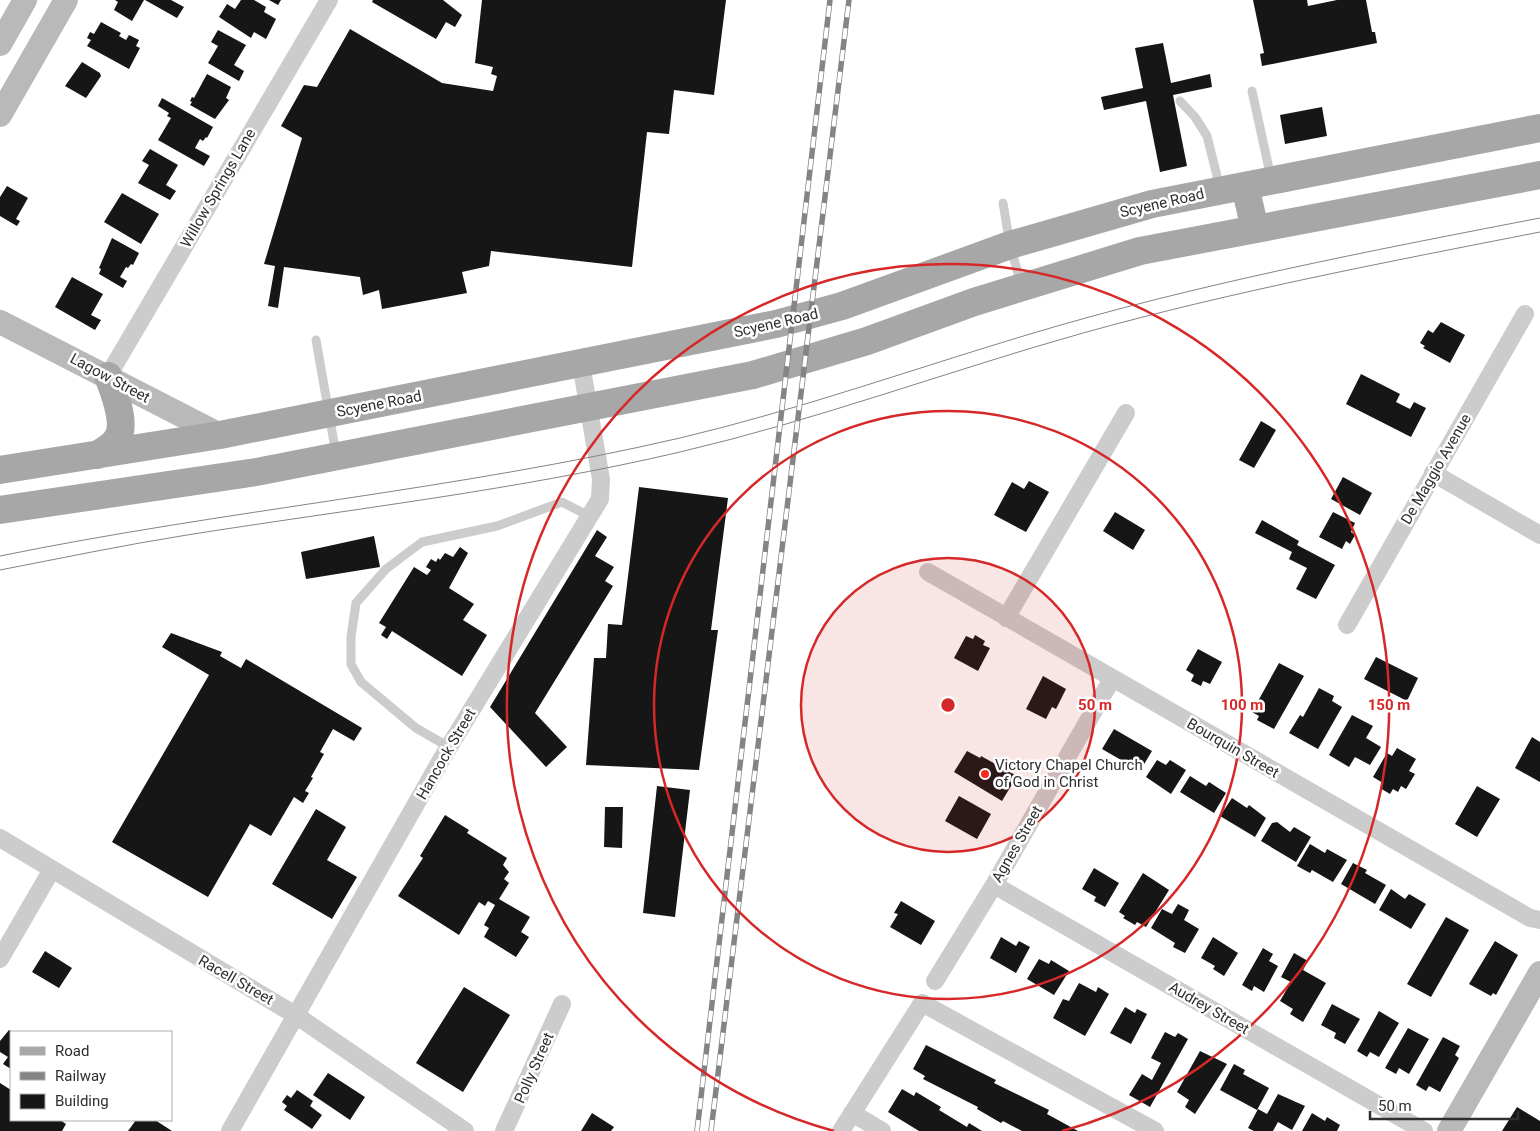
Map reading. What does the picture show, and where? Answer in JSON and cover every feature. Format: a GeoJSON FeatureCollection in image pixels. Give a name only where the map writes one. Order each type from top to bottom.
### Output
{"type":"FeatureCollection","features":[{"type":"Feature","properties":{"kind":"main road","name":"Scyene Road"},"geometry":{"type":"LineString","coordinates":[[0,470],[220,435],[776,324],[834,309],[1010,245],[1152,204],[1540,128]]}},
{"type":"Feature","properties":{"kind":"main road"},"geometry":{"type":"LineString","coordinates":[[0,510],[256,472],[753,375],[868,341],[1022,286],[1140,251],[1540,175]]}},
{"type":"Feature","properties":{"kind":"main road"},"geometry":{"type":"LineString","coordinates":[[1233,188],[1255,229]]}},
{"type":"Feature","properties":{"kind":"main road"},"geometry":{"type":"LineString","coordinates":[[97,455],[114,444],[119,436],[119,410],[108,376]]}},
{"type":"Feature","properties":{"kind":"street"},"geometry":{"type":"LineString","coordinates":[[0,44],[25,0]]}},
{"type":"Feature","properties":{"kind":"street"},"geometry":{"type":"LineString","coordinates":[[0,115],[66,0]]}},
{"type":"Feature","properties":{"kind":"street","name":"Willow Springs Lane"},"geometry":{"type":"LineString","coordinates":[[108,376],[329,0]]}},
{"type":"Feature","properties":{"kind":"street","name":"De Maggio Avenue"},"geometry":{"type":"LineString","coordinates":[[1347,624],[1525,314]]}},
{"type":"Feature","properties":{"kind":"street","name":"Lagow Street"},"geometry":{"type":"LineString","coordinates":[[0,322],[220,435]]}},
{"type":"Feature","properties":{"kind":"street","name":"Hancock Street"},"geometry":{"type":"LineString","coordinates":[[230,1131],[449,747],[600,499],[601,479],[590,408],[580,364]]}},
{"type":"Feature","properties":{"kind":"street"},"geometry":{"type":"LineString","coordinates":[[1006,618],[1126,413]]}},
{"type":"Feature","properties":{"kind":"street"},"geometry":{"type":"LineString","coordinates":[[1433,474],[1540,535]]}},
{"type":"Feature","properties":{"kind":"street","name":"Bourquin Street"},"geometry":{"type":"LineString","coordinates":[[928,572],[1112,680],[1530,918],[1540,920]]}},
{"type":"Feature","properties":{"kind":"street","name":"Agnes Street"},"geometry":{"type":"LineString","coordinates":[[935,981],[994,885],[1112,680]]}},
{"type":"Feature","properties":{"kind":"street","name":"Racell Street"},"geometry":{"type":"LineString","coordinates":[[0,838],[51,871],[297,1016],[463,1130]]}},
{"type":"Feature","properties":{"kind":"street"},"geometry":{"type":"LineString","coordinates":[[0,959],[51,871]]}},
{"type":"Feature","properties":{"kind":"street","name":"Audrey Street"},"geometry":{"type":"LineString","coordinates":[[994,885],[1424,1131]]}},
{"type":"Feature","properties":{"kind":"street"},"geometry":{"type":"LineString","coordinates":[[1449,1131],[1537,987]]}},
{"type":"Feature","properties":{"kind":"street"},"geometry":{"type":"LineString","coordinates":[[841,1131],[922,1003],[1155,1131]]}},
{"type":"Feature","properties":{"kind":"street","name":"Polly Street"},"geometry":{"type":"LineString","coordinates":[[504,1131],[562,1004]]}},
{"type":"Feature","properties":{"kind":"street"},"geometry":{"type":"LineString","coordinates":[[852,1113],[882,1131]]}},
{"type":"Feature","properties":{"kind":"lane"},"geometry":{"type":"LineString","coordinates":[[1252,91],[1272,180]]}},
{"type":"Feature","properties":{"kind":"lane"},"geometry":{"type":"LineString","coordinates":[[1180,102],[1195,118],[1207,136],[1233,188]]}},
{"type":"Feature","properties":{"kind":"lane"},"geometry":{"type":"LineString","coordinates":[[1002,203],[1010,245],[1022,286]]}},
{"type":"Feature","properties":{"kind":"lane"},"geometry":{"type":"LineString","coordinates":[[316,340],[337,457]]}},
{"type":"Feature","properties":{"kind":"lane"},"geometry":{"type":"LineString","coordinates":[[449,747],[416,728],[362,682],[351,664],[351,638],[356,603],[386,569],[422,542],[497,526],[562,502],[589,516]]}},
{"type":"Feature","properties":{"kind":"building"},"geometry":{"type":"Polygon","coordinates":[[[115,0],[144,0],[132,21],[114,10],[118,2],[115,0]]]}},
{"type":"Feature","properties":{"kind":"building"},"geometry":{"type":"Polygon","coordinates":[[[145,0],[171,0],[184,7],[177,18],[145,0]]]}},
{"type":"Feature","properties":{"kind":"building"},"geometry":{"type":"Polygon","coordinates":[[[241,0],[254,0],[266,7],[264,12],[276,19],[266,39],[254,32],[251,38],[219,17],[227,4],[235,9],[241,0]]]}},
{"type":"Feature","properties":{"kind":"building"},"geometry":{"type":"Polygon","coordinates":[[[269,0],[281,0],[278,5],[269,0]]]}},
{"type":"Feature","properties":{"kind":"building"},"geometry":{"type":"Polygon","coordinates":[[[373,0],[443,0],[462,15],[455,27],[446,22],[436,39],[372,2],[373,0]]]}},
{"type":"Feature","properties":{"kind":"building"},"geometry":{"type":"Polygon","coordinates":[[[482,0],[726,0],[714,95],[674,90],[669,134],[647,132],[632,267],[491,251],[489,266],[462,272],[467,293],[382,309],[379,290],[363,295],[360,277],[284,267],[278,308],[268,306],[275,266],[264,264],[302,138],[281,126],[304,85],[317,87],[350,29],[442,83],[493,91],[497,76],[491,74],[493,67],[475,63],[482,0]]]}},
{"type":"Feature","properties":{"kind":"building"},"geometry":{"type":"Polygon","coordinates":[[[1253,0],[1307,0],[1308,6],[1337,0],[1366,0],[1372,32],[1375,32],[1377,43],[1262,66],[1260,54],[1264,53],[1253,0]]]}},
{"type":"Feature","properties":{"kind":"building"},"geometry":{"type":"Polygon","coordinates":[[[101,22],[121,33],[119,36],[126,40],[129,35],[139,40],[136,46],[140,48],[129,69],[87,46],[91,40],[87,38],[90,32],[94,34],[101,22]]]}},
{"type":"Feature","properties":{"kind":"building"},"geometry":{"type":"Polygon","coordinates":[[[218,30],[246,45],[234,65],[244,71],[239,81],[208,63],[218,46],[211,42],[218,30]]]}},
{"type":"Feature","properties":{"kind":"building"},"geometry":{"type":"Polygon","coordinates":[[[1163,43],[1171,83],[1210,74],[1212,87],[1173,95],[1187,166],[1160,172],[1146,101],[1104,110],[1101,97],[1143,88],[1135,48],[1163,43]]]}},
{"type":"Feature","properties":{"kind":"building"},"geometry":{"type":"Polygon","coordinates":[[[82,62],[100,73],[101,76],[86,98],[65,86],[82,62]]]}},
{"type":"Feature","properties":{"kind":"building"},"geometry":{"type":"Polygon","coordinates":[[[207,74],[231,87],[226,98],[229,100],[215,119],[190,105],[192,97],[194,98],[207,74]]]}},
{"type":"Feature","properties":{"kind":"building"},"geometry":{"type":"Polygon","coordinates":[[[162,98],[213,127],[207,138],[203,141],[200,139],[195,148],[210,156],[204,166],[158,140],[171,118],[167,116],[169,113],[158,106],[162,98]]]}},
{"type":"Feature","properties":{"kind":"building"},"geometry":{"type":"Polygon","coordinates":[[[1322,107],[1327,136],[1285,144],[1280,115],[1322,107]]]}},
{"type":"Feature","properties":{"kind":"building"},"geometry":{"type":"Polygon","coordinates":[[[150,149],[178,165],[166,185],[176,191],[170,200],[138,183],[149,165],[142,161],[150,149]]]}},
{"type":"Feature","properties":{"kind":"building"},"geometry":{"type":"Polygon","coordinates":[[[7,186],[28,198],[16,219],[20,221],[17,226],[0,216],[0,197],[7,186]]]}},
{"type":"Feature","properties":{"kind":"building"},"geometry":{"type":"Polygon","coordinates":[[[122,193],[159,214],[141,244],[104,222],[122,193]]]}},
{"type":"Feature","properties":{"kind":"building"},"geometry":{"type":"Polygon","coordinates":[[[112,238],[139,253],[133,265],[131,264],[128,268],[126,267],[120,277],[127,281],[123,288],[99,274],[101,269],[99,268],[112,238]]]}},
{"type":"Feature","properties":{"kind":"building"},"geometry":{"type":"Polygon","coordinates":[[[72,277],[103,294],[91,315],[101,320],[95,330],[55,307],[72,277]]]}},
{"type":"Feature","properties":{"kind":"building"},"geometry":{"type":"Polygon","coordinates":[[[1441,322],[1465,335],[1450,363],[1423,348],[1425,346],[1420,343],[1428,330],[1433,333],[1441,322]]]}},
{"type":"Feature","properties":{"kind":"building"},"geometry":{"type":"Polygon","coordinates":[[[1361,374],[1400,394],[1396,402],[1410,409],[1414,402],[1426,408],[1411,437],[1346,404],[1361,374]]]}},
{"type":"Feature","properties":{"kind":"building"},"geometry":{"type":"Polygon","coordinates":[[[1261,421],[1276,430],[1254,468],[1239,460],[1261,421]]]}},
{"type":"Feature","properties":{"kind":"building"},"geometry":{"type":"Polygon","coordinates":[[[1343,477],[1372,493],[1360,515],[1331,499],[1343,477]]]}},
{"type":"Feature","properties":{"kind":"building"},"geometry":{"type":"Polygon","coordinates":[[[1029,481],[1049,492],[1026,532],[994,515],[1012,482],[1024,489],[1029,481]]]}},
{"type":"Feature","properties":{"kind":"building"},"geometry":{"type":"Polygon","coordinates":[[[639,487],[728,498],[711,630],[718,630],[699,770],[586,765],[594,658],[606,658],[608,624],[622,625],[639,487]]]}},
{"type":"Feature","properties":{"kind":"building"},"geometry":{"type":"Polygon","coordinates":[[[1115,512],[1145,530],[1133,550],[1103,531],[1115,512]]]}},
{"type":"Feature","properties":{"kind":"building"},"geometry":{"type":"Polygon","coordinates":[[[1333,512],[1355,523],[1351,532],[1355,535],[1350,544],[1346,541],[1342,549],[1319,537],[1333,512]]]}},
{"type":"Feature","properties":{"kind":"building"},"geometry":{"type":"Polygon","coordinates":[[[1262,520],[1299,541],[1297,545],[1335,565],[1316,599],[1296,589],[1307,568],[1289,559],[1292,552],[1255,533],[1262,520]]]}},
{"type":"Feature","properties":{"kind":"building"},"geometry":{"type":"Polygon","coordinates":[[[597,530],[607,537],[595,556],[614,567],[605,581],[613,586],[535,713],[567,747],[546,767],[490,707],[597,530]]]}},
{"type":"Feature","properties":{"kind":"building"},"geometry":{"type":"Polygon","coordinates":[[[374,536],[380,567],[306,579],[301,552],[374,536]]]}},
{"type":"Feature","properties":{"kind":"building"},"geometry":{"type":"Polygon","coordinates":[[[460,547],[468,553],[449,588],[474,604],[463,620],[487,635],[462,676],[392,631],[387,639],[381,635],[386,627],[379,623],[414,567],[427,575],[431,570],[426,567],[431,559],[436,562],[445,553],[453,557],[460,547]]]}},
{"type":"Feature","properties":{"kind":"building"},"geometry":{"type":"Polygon","coordinates":[[[171,633],[222,652],[220,656],[241,668],[246,659],[362,728],[354,741],[333,729],[320,752],[324,754],[305,791],[309,793],[303,803],[294,797],[271,836],[250,824],[208,897],[112,842],[209,675],[162,647],[171,633]]]}},
{"type":"Feature","properties":{"kind":"building"},"geometry":{"type":"Polygon","coordinates":[[[975,635],[985,641],[983,645],[990,648],[978,671],[954,658],[966,636],[973,639],[975,635]]]}},
{"type":"Feature","properties":{"kind":"building"},"geometry":{"type":"Polygon","coordinates":[[[1198,649],[1222,662],[1210,684],[1203,681],[1201,686],[1191,681],[1194,675],[1186,670],[1198,649]]]}},
{"type":"Feature","properties":{"kind":"building"},"geometry":{"type":"Polygon","coordinates":[[[1376,657],[1418,678],[1407,701],[1364,679],[1376,657]]]}},
{"type":"Feature","properties":{"kind":"building"},"geometry":{"type":"Polygon","coordinates":[[[1279,663],[1304,676],[1274,729],[1257,720],[1259,716],[1252,712],[1279,663]]]}},
{"type":"Feature","properties":{"kind":"building"},"geometry":{"type":"Polygon","coordinates":[[[1043,676],[1066,689],[1056,709],[1052,707],[1046,719],[1026,709],[1043,676]]]}},
{"type":"Feature","properties":{"kind":"building"},"geometry":{"type":"Polygon","coordinates":[[[1319,688],[1334,696],[1332,701],[1342,707],[1318,749],[1289,733],[1300,715],[1303,717],[1319,688]]]}},
{"type":"Feature","properties":{"kind":"building"},"geometry":{"type":"Polygon","coordinates":[[[1352,715],[1373,726],[1366,738],[1381,747],[1370,765],[1355,757],[1349,767],[1329,755],[1352,715]]]}},
{"type":"Feature","properties":{"kind":"building"},"geometry":{"type":"Polygon","coordinates":[[[1114,729],[1152,751],[1140,771],[1102,749],[1114,729]]]}},
{"type":"Feature","properties":{"kind":"building"},"geometry":{"type":"Polygon","coordinates":[[[1532,737],[1540,742],[1540,782],[1515,768],[1532,737]]]}},
{"type":"Feature","properties":{"kind":"building"},"geometry":{"type":"Polygon","coordinates":[[[1397,748],[1416,759],[1409,771],[1415,774],[1406,789],[1401,786],[1398,792],[1393,789],[1390,794],[1380,788],[1383,783],[1373,777],[1387,753],[1392,756],[1397,748]]]}},
{"type":"Feature","properties":{"kind":"building","name":"Victory Chapel Church of God in Christ"},"geometry":{"type":"Polygon","coordinates":[[[967,751],[980,758],[981,756],[1017,776],[1002,801],[954,772],[967,751]]]}},
{"type":"Feature","properties":{"kind":"building"},"geometry":{"type":"Polygon","coordinates":[[[1157,760],[1166,765],[1170,760],[1186,770],[1171,794],[1146,777],[1157,760]]]}},
{"type":"Feature","properties":{"kind":"building"},"geometry":{"type":"Polygon","coordinates":[[[1190,776],[1206,786],[1209,782],[1226,793],[1214,813],[1180,792],[1190,776]]]}},
{"type":"Feature","properties":{"kind":"building"},"geometry":{"type":"Polygon","coordinates":[[[657,786],[690,790],[675,917],[643,913],[657,786]]]}},
{"type":"Feature","properties":{"kind":"building"},"geometry":{"type":"Polygon","coordinates":[[[1477,786],[1500,799],[1477,837],[1455,824],[1477,786]]]}},
{"type":"Feature","properties":{"kind":"building"},"geometry":{"type":"Polygon","coordinates":[[[959,796],[991,814],[977,839],[945,821],[959,796]]]}},
{"type":"Feature","properties":{"kind":"building"},"geometry":{"type":"Polygon","coordinates":[[[1232,798],[1247,808],[1249,805],[1266,818],[1255,837],[1220,816],[1232,798]]]}},
{"type":"Feature","properties":{"kind":"building"},"geometry":{"type":"Polygon","coordinates":[[[605,807],[623,807],[622,848],[604,847],[605,807]]]}},
{"type":"Feature","properties":{"kind":"building"},"geometry":{"type":"Polygon","coordinates":[[[316,809],[346,827],[327,860],[357,877],[332,919],[272,884],[316,809]]]}},
{"type":"Feature","properties":{"kind":"building"},"geometry":{"type":"Polygon","coordinates":[[[445,815],[469,830],[467,833],[507,858],[503,865],[509,872],[504,879],[509,883],[499,899],[530,917],[521,932],[529,937],[516,957],[484,937],[489,928],[484,925],[495,905],[488,901],[485,906],[479,902],[459,935],[398,896],[423,858],[420,856],[445,815]]]}},
{"type":"Feature","properties":{"kind":"building"},"geometry":{"type":"Polygon","coordinates":[[[1277,822],[1290,832],[1294,827],[1311,837],[1296,862],[1261,841],[1272,823],[1277,822]]]}},
{"type":"Feature","properties":{"kind":"building"},"geometry":{"type":"Polygon","coordinates":[[[1310,844],[1325,853],[1327,849],[1347,860],[1333,882],[1312,870],[1310,873],[1297,866],[1310,844]]]}},
{"type":"Feature","properties":{"kind":"building"},"geometry":{"type":"Polygon","coordinates":[[[1353,863],[1367,870],[1365,873],[1386,885],[1375,904],[1341,884],[1353,863]]]}},
{"type":"Feature","properties":{"kind":"building"},"geometry":{"type":"Polygon","coordinates":[[[1094,868],[1119,883],[1105,907],[1094,901],[1096,897],[1082,889],[1094,868]]]}},
{"type":"Feature","properties":{"kind":"building"},"geometry":{"type":"Polygon","coordinates":[[[1143,873],[1169,890],[1146,927],[1137,922],[1135,925],[1123,918],[1125,916],[1119,912],[1143,873]]]}},
{"type":"Feature","properties":{"kind":"building"},"geometry":{"type":"Polygon","coordinates":[[[1391,889],[1405,899],[1409,894],[1426,904],[1411,929],[1379,910],[1391,889]]]}},
{"type":"Feature","properties":{"kind":"building"},"geometry":{"type":"Polygon","coordinates":[[[901,901],[935,921],[921,945],[890,927],[898,914],[894,913],[901,901]]]}},
{"type":"Feature","properties":{"kind":"building"},"geometry":{"type":"Polygon","coordinates":[[[1178,904],[1189,910],[1184,920],[1199,929],[1185,953],[1173,947],[1175,943],[1151,928],[1162,909],[1172,914],[1178,904]]]}},
{"type":"Feature","properties":{"kind":"building"},"geometry":{"type":"Polygon","coordinates":[[[1446,917],[1469,930],[1431,997],[1407,984],[1446,917]]]}},
{"type":"Feature","properties":{"kind":"building"},"geometry":{"type":"Polygon","coordinates":[[[1001,937],[1016,946],[1019,941],[1030,947],[1016,973],[990,958],[1001,937]]]}},
{"type":"Feature","properties":{"kind":"building"},"geometry":{"type":"Polygon","coordinates":[[[1213,937],[1238,953],[1224,976],[1213,969],[1215,966],[1201,958],[1213,937]]]}},
{"type":"Feature","properties":{"kind":"building"},"geometry":{"type":"Polygon","coordinates":[[[1495,941],[1518,955],[1496,995],[1493,993],[1491,996],[1469,984],[1495,941]]]}},
{"type":"Feature","properties":{"kind":"building"},"geometry":{"type":"Polygon","coordinates":[[[1263,948],[1273,954],[1269,961],[1278,966],[1264,992],[1254,986],[1252,991],[1242,985],[1263,948]]]}},
{"type":"Feature","properties":{"kind":"building"},"geometry":{"type":"Polygon","coordinates":[[[45,951],[72,968],[59,988],[32,972],[45,951]]]}},
{"type":"Feature","properties":{"kind":"building"},"geometry":{"type":"Polygon","coordinates":[[[1294,953],[1308,961],[1303,970],[1326,983],[1303,1022],[1290,1014],[1293,1009],[1280,1001],[1291,982],[1281,977],[1294,953]]]}},
{"type":"Feature","properties":{"kind":"building"},"geometry":{"type":"Polygon","coordinates":[[[1039,959],[1049,964],[1051,960],[1069,971],[1054,995],[1027,979],[1039,959]]]}},
{"type":"Feature","properties":{"kind":"building"},"geometry":{"type":"Polygon","coordinates":[[[1079,983],[1096,992],[1098,987],[1109,994],[1085,1036],[1053,1018],[1063,999],[1069,1001],[1079,983]]]}},
{"type":"Feature","properties":{"kind":"building"},"geometry":{"type":"Polygon","coordinates":[[[464,987],[510,1015],[463,1092],[416,1063],[464,987]]]}},
{"type":"Feature","properties":{"kind":"building"},"geometry":{"type":"Polygon","coordinates":[[[1332,1004],[1360,1019],[1345,1044],[1334,1038],[1336,1033],[1321,1025],[1332,1004]]]}},
{"type":"Feature","properties":{"kind":"building"},"geometry":{"type":"Polygon","coordinates":[[[1125,1007],[1135,1013],[1137,1009],[1147,1014],[1131,1044],[1110,1033],[1125,1007]]]}},
{"type":"Feature","properties":{"kind":"building"},"geometry":{"type":"Polygon","coordinates":[[[1379,1011],[1399,1023],[1379,1057],[1370,1052],[1367,1057],[1357,1051],[1379,1011]]]}},
{"type":"Feature","properties":{"kind":"building"},"geometry":{"type":"Polygon","coordinates":[[[1408,1028],[1429,1039],[1409,1074],[1399,1068],[1396,1074],[1385,1068],[1408,1028]]]}},
{"type":"Feature","properties":{"kind":"building"},"geometry":{"type":"Polygon","coordinates":[[[9,1030],[11,1031],[10,1068],[3,1064],[8,1057],[0,1052],[0,1041],[9,1030]]]}},
{"type":"Feature","properties":{"kind":"building"},"geometry":{"type":"Polygon","coordinates":[[[1165,1032],[1175,1037],[1178,1033],[1188,1039],[1150,1107],[1129,1095],[1142,1074],[1152,1080],[1161,1063],[1151,1058],[1165,1032]]]}},
{"type":"Feature","properties":{"kind":"building"},"geometry":{"type":"Polygon","coordinates":[[[1443,1037],[1460,1046],[1455,1055],[1459,1058],[1440,1092],[1429,1086],[1426,1091],[1416,1085],[1443,1037]]]}},
{"type":"Feature","properties":{"kind":"building"},"geometry":{"type":"Polygon","coordinates":[[[926,1045],[996,1080],[994,1083],[1049,1110],[1047,1114],[1078,1131],[1022,1131],[1003,1121],[1001,1123],[977,1109],[978,1107],[923,1079],[925,1076],[913,1069],[926,1045]]]}},
{"type":"Feature","properties":{"kind":"building"},"geometry":{"type":"Polygon","coordinates":[[[1200,1051],[1227,1064],[1195,1114],[1185,1107],[1189,1100],[1177,1092],[1200,1051]]]}},
{"type":"Feature","properties":{"kind":"building"},"geometry":{"type":"Polygon","coordinates":[[[1234,1064],[1245,1070],[1243,1074],[1269,1088],[1257,1110],[1220,1090],[1234,1064]]]}},
{"type":"Feature","properties":{"kind":"building"},"geometry":{"type":"Polygon","coordinates":[[[328,1073],[365,1097],[350,1120],[313,1095],[328,1073]]]}},
{"type":"Feature","properties":{"kind":"building"},"geometry":{"type":"Polygon","coordinates":[[[0,1083],[10,1089],[10,1121],[62,1121],[66,1124],[62,1131],[0,1131],[0,1083]]]}},
{"type":"Feature","properties":{"kind":"building"},"geometry":{"type":"Polygon","coordinates":[[[902,1089],[914,1096],[916,1092],[941,1107],[939,1110],[967,1127],[969,1123],[982,1131],[919,1131],[888,1112],[902,1089]]]}},
{"type":"Feature","properties":{"kind":"building"},"geometry":{"type":"Polygon","coordinates":[[[297,1090],[313,1101],[310,1106],[322,1115],[312,1129],[284,1110],[287,1106],[282,1102],[287,1095],[291,1098],[297,1090]]]}},
{"type":"Feature","properties":{"kind":"building"},"geometry":{"type":"Polygon","coordinates":[[[1278,1094],[1305,1106],[1292,1130],[1278,1122],[1273,1131],[1254,1131],[1248,1128],[1258,1109],[1267,1114],[1278,1094]]]}},
{"type":"Feature","properties":{"kind":"building"},"geometry":{"type":"Polygon","coordinates":[[[1517,1107],[1540,1121],[1540,1131],[1502,1131],[1517,1107]]]}},
{"type":"Feature","properties":{"kind":"building"},"geometry":{"type":"Polygon","coordinates":[[[592,1113],[614,1127],[611,1131],[581,1131],[592,1113]]]}},
{"type":"Feature","properties":{"kind":"building"},"geometry":{"type":"Polygon","coordinates":[[[1312,1113],[1325,1121],[1327,1117],[1340,1125],[1337,1131],[1302,1131],[1312,1113]]]}},
{"type":"Feature","properties":{"kind":"building"},"geometry":{"type":"Polygon","coordinates":[[[135,1121],[157,1121],[172,1131],[128,1131],[135,1121]]]}},
{"type":"Feature","properties":{"kind":"tram line"},"geometry":{"type":"LineString","coordinates":[[0,556],[170,525],[511,472],[680,438],[768,415],[1030,334],[1156,299],[1348,256],[1540,218]]}},
{"type":"Feature","properties":{"kind":"tram line"},"geometry":{"type":"LineString","coordinates":[[0,570],[163,539],[496,488],[680,452],[782,425],[1083,333],[1140,318],[1311,278],[1540,232]]}},
{"type":"Feature","properties":{"kind":"railway"},"geometry":{"type":"LineString","coordinates":[[697,1131],[830,0]]}},
{"type":"Feature","properties":{"kind":"railway"},"geometry":{"type":"LineString","coordinates":[[711,1131],[849,0]]}},
{"type":"Feature","properties":{"kind":"place","name":"Victory Chapel Church of God in Christ"},"geometry":{"type":"Point","coordinates":[985,774]}}]}
